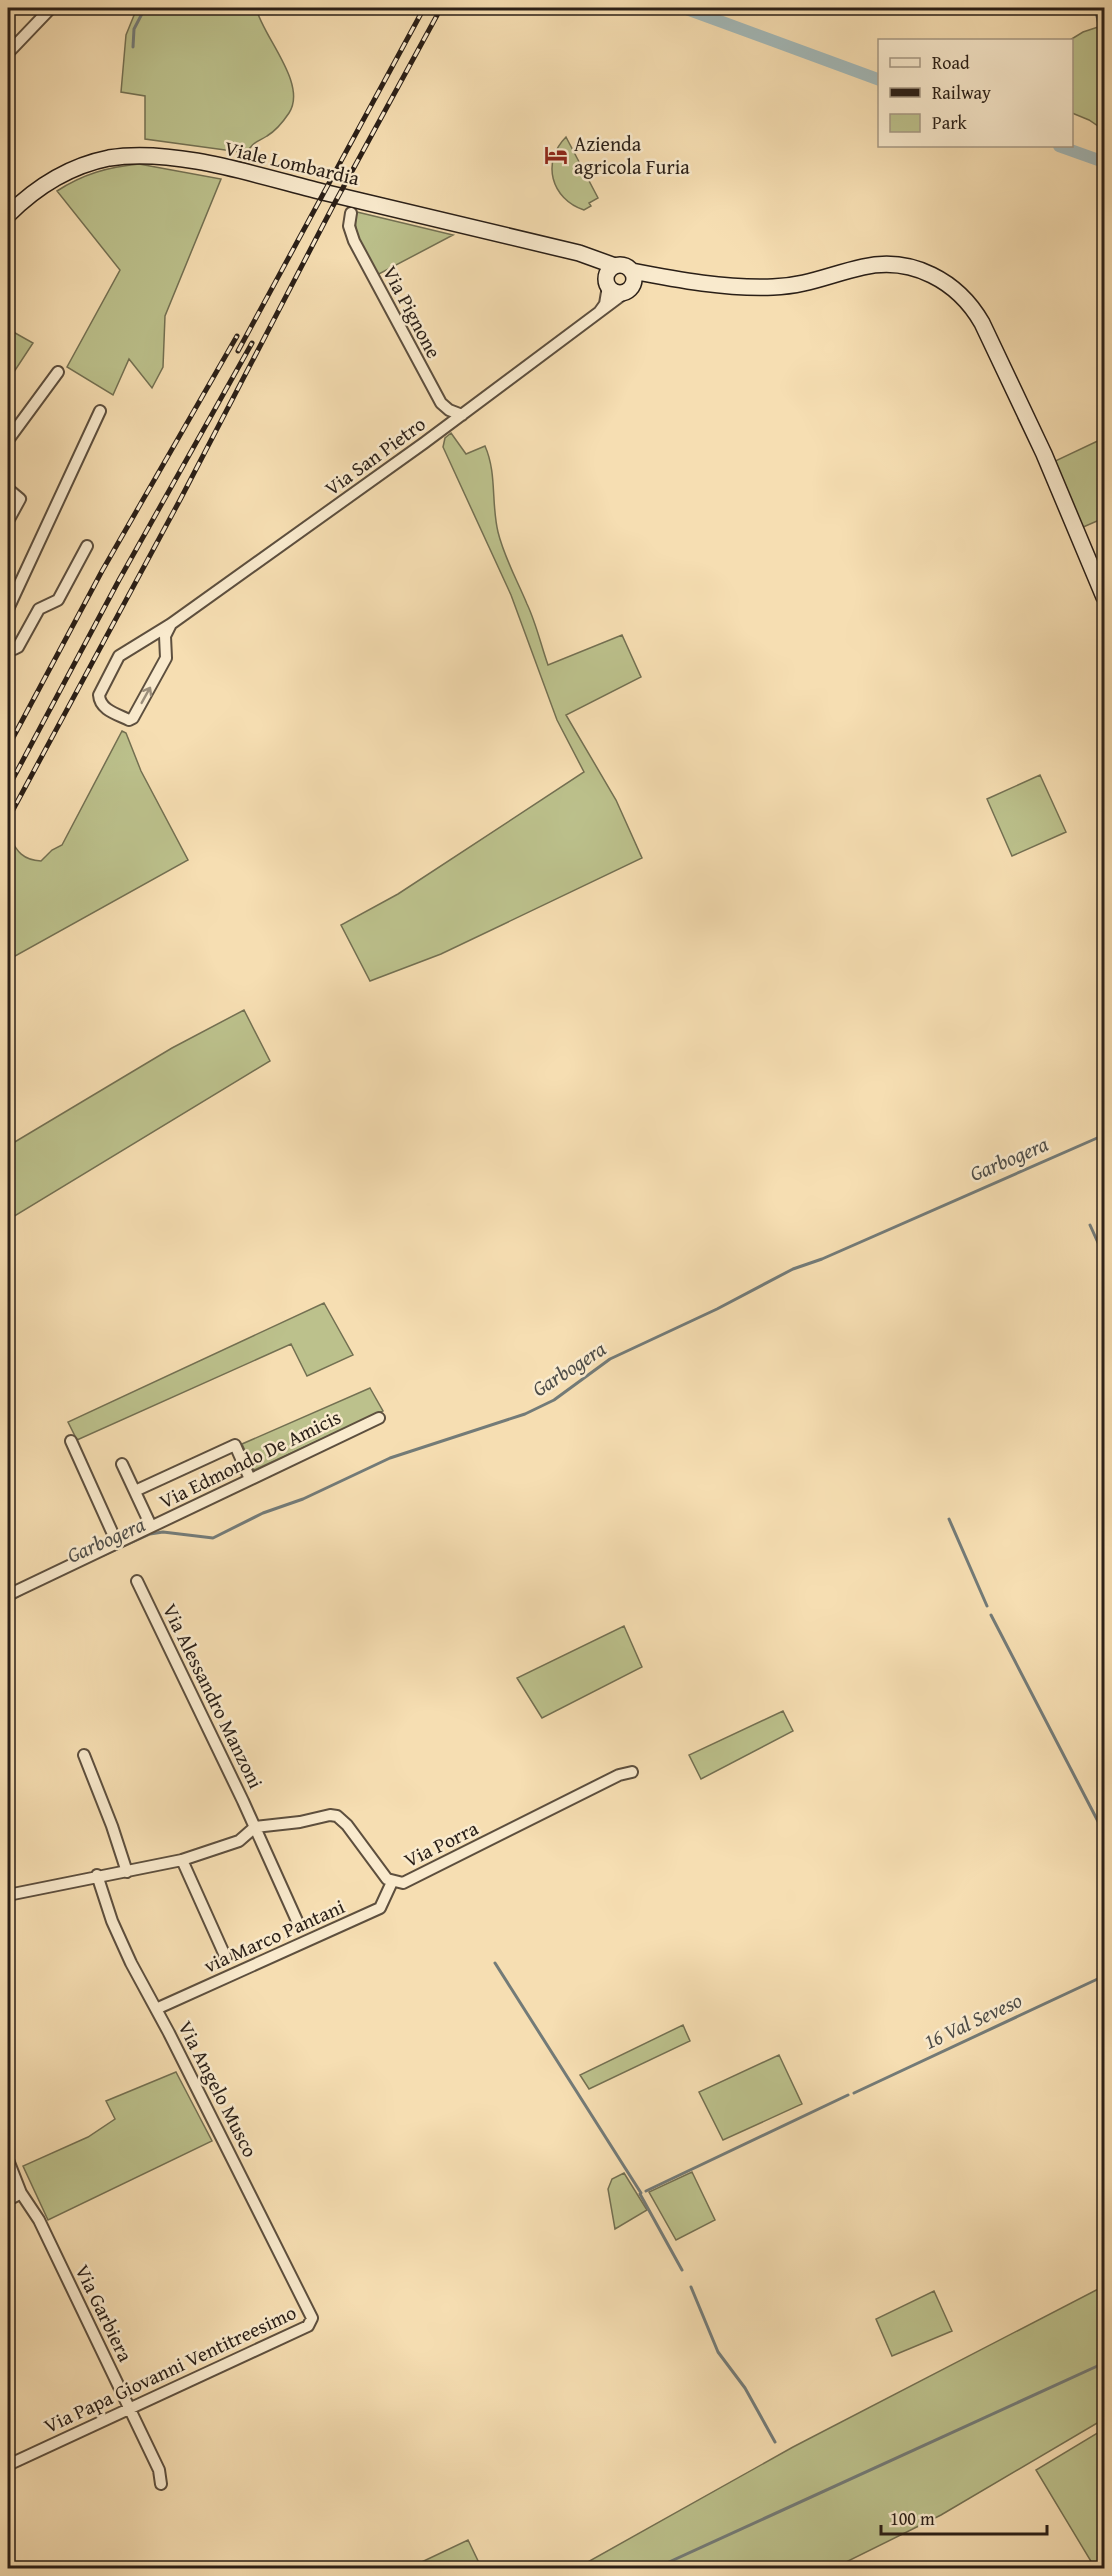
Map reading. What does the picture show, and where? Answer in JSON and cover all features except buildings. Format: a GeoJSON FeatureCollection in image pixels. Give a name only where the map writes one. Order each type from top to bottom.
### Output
{"type":"FeatureCollection","features":[{"type":"Feature","properties":{"kind":"street"},"geometry":{"type":"LineString","coordinates":[[8,53],[51,8]]}},
{"type":"Feature","properties":{"kind":"street","name":"Viale Lombardia"},"geometry":{"type":"LineString","coordinates":[[8,215],[34,191],[71,170],[108,159],[164,156],[228,169],[579,253],[615,266]]}},
{"type":"Feature","properties":{"kind":"street","name":"Via Pignone"},"geometry":{"type":"LineString","coordinates":[[351,213],[349,226],[354,241],[441,403],[449,410],[462,415]]}},
{"type":"Feature","properties":{"kind":"street"},"geometry":{"type":"LineString","coordinates":[[579,253],[615,292],[680,279]]}},
{"type":"Feature","properties":{"kind":"street"},"geometry":{"type":"LineString","coordinates":[[598,315],[604,304],[610,270],[615,266],[625,266],[632,271],[680,279],[751,287],[775,287],[820,281],[862,267],[880,265],[913,268],[927,272],[953,287],[974,309],[1044,454],[1104,597]]}},
{"type":"Feature","properties":{"kind":"street"},"geometry":{"type":"LineString","coordinates":[[628,290],[634,280],[632,271]]}},
{"type":"Feature","properties":{"kind":"street","name":"Via San Pietro"},"geometry":{"type":"LineString","coordinates":[[171,624],[165,636],[166,658],[133,718],[129,720],[105,708],[99,700],[99,695],[119,656],[171,624],[462,415],[598,315],[628,290]]}},
{"type":"Feature","properties":{"kind":"street"},"geometry":{"type":"LineString","coordinates":[[8,440],[58,372]]}},
{"type":"Feature","properties":{"kind":"street"},"geometry":{"type":"LineString","coordinates":[[1013,391],[1054,501],[1093,589],[1104,608]]}},
{"type":"Feature","properties":{"kind":"street"},"geometry":{"type":"LineString","coordinates":[[8,609],[55,513],[100,411]]}},
{"type":"Feature","properties":{"kind":"street"},"geometry":{"type":"LineString","coordinates":[[8,489],[20,499],[8,521]]}},
{"type":"Feature","properties":{"kind":"street"},"geometry":{"type":"LineString","coordinates":[[8,647],[14,649],[18,647],[39,609],[58,600],[87,546]]}},
{"type":"Feature","properties":{"kind":"street","name":"Via Edmondo De Amicis"},"geometry":{"type":"LineString","coordinates":[[8,1595],[379,1418]]}},
{"type":"Feature","properties":{"kind":"street"},"geometry":{"type":"LineString","coordinates":[[71,1441],[117,1543]]}},
{"type":"Feature","properties":{"kind":"street"},"geometry":{"type":"LineString","coordinates":[[135,1491],[235,1445],[250,1479]]}},
{"type":"Feature","properties":{"kind":"street"},"geometry":{"type":"LineString","coordinates":[[122,1464],[151,1526]]}},
{"type":"Feature","properties":{"kind":"street","name":"Via Alessandro Manzoni"},"geometry":{"type":"LineString","coordinates":[[137,1581],[255,1827],[298,1923]]}},
{"type":"Feature","properties":{"kind":"street"},"geometry":{"type":"LineString","coordinates":[[84,1755],[127,1872]]}},
{"type":"Feature","properties":{"kind":"street","name":"Via Porra"},"geometry":{"type":"LineString","coordinates":[[8,1895],[97,1875],[127,1872],[182,1860],[239,1841],[255,1827],[336,1816],[347,1825],[382,1874],[392,1882],[403,1883],[619,1775],[632,1772]]}},
{"type":"Feature","properties":{"kind":"street"},"geometry":{"type":"LineString","coordinates":[[182,1860],[226,1958]]}},
{"type":"Feature","properties":{"kind":"street","name":"Via Angelo Musco"},"geometry":{"type":"LineString","coordinates":[[97,1875],[121,1942],[312,2318]]}},
{"type":"Feature","properties":{"kind":"street","name":"via Marco Pantani"},"geometry":{"type":"LineString","coordinates":[[156,2009],[380,1908],[392,1882]]}},
{"type":"Feature","properties":{"kind":"street","name":"Via Garbiera"},"geometry":{"type":"LineString","coordinates":[[8,2160],[21,2193],[39,2220],[131,2409],[159,2470],[161,2484]]}},
{"type":"Feature","properties":{"kind":"street"},"geometry":{"type":"LineString","coordinates":[[8,2200],[21,2193]]}},
{"type":"Feature","properties":{"kind":"street","name":"Via Papa Giovanni Ventitreesimo"},"geometry":{"type":"LineString","coordinates":[[8,2465],[308,2326],[312,2318]]}},
{"type":"Feature","properties":{"kind":"green space"},"geometry":{"type":"Polygon","coordinates":[[[137,8],[256,8],[289,75],[293,88],[293,101],[282,123],[271,134],[253,144],[247,153],[145,139],[145,96],[121,92],[126,35],[137,8]]]}},
{"type":"Feature","properties":{"kind":"green space"},"geometry":{"type":"Polygon","coordinates":[[[1104,25],[1104,130],[1073,113],[1072,39],[1083,32],[1104,25]]]}},
{"type":"Feature","properties":{"kind":"green space"},"geometry":{"type":"Polygon","coordinates":[[[566,137],[598,198],[589,203],[591,206],[584,210],[573,205],[564,197],[557,189],[553,179],[554,157],[566,137]]]}},
{"type":"Feature","properties":{"kind":"green space"},"geometry":{"type":"Polygon","coordinates":[[[139,164],[221,179],[165,316],[163,367],[152,388],[129,359],[113,395],[67,367],[120,270],[57,191],[96,172],[139,164]]]}},
{"type":"Feature","properties":{"kind":"green space"},"geometry":{"type":"Polygon","coordinates":[[[357,212],[453,235],[377,275],[358,236],[355,220],[357,212]]]}},
{"type":"Feature","properties":{"kind":"green space"},"geometry":{"type":"Polygon","coordinates":[[[8,329],[33,343],[8,381],[8,329]]]}},
{"type":"Feature","properties":{"kind":"green space"},"geometry":{"type":"Polygon","coordinates":[[[451,433],[466,454],[485,446],[493,477],[496,521],[501,541],[533,619],[548,665],[622,635],[641,677],[566,715],[616,800],[642,858],[441,954],[370,981],[341,925],[398,894],[584,772],[557,720],[511,595],[443,447],[445,438],[451,433]]]}},
{"type":"Feature","properties":{"kind":"green space"},"geometry":{"type":"Polygon","coordinates":[[[1104,438],[1104,518],[1081,528],[1053,462],[1104,438]]]}},
{"type":"Feature","properties":{"kind":"green space"},"geometry":{"type":"Polygon","coordinates":[[[122,731],[126,733],[141,771],[188,860],[8,960],[9,836],[21,854],[35,860],[41,861],[52,850],[62,845],[122,731]]]}},
{"type":"Feature","properties":{"kind":"green space"},"geometry":{"type":"Polygon","coordinates":[[[1040,775],[1066,832],[1012,856],[987,799],[1040,775]]]}},
{"type":"Feature","properties":{"kind":"green space"},"geometry":{"type":"Polygon","coordinates":[[[244,1010],[270,1061],[8,1220],[8,1146],[172,1048],[244,1010]]]}},
{"type":"Feature","properties":{"kind":"green space"},"geometry":{"type":"Polygon","coordinates":[[[324,1303],[353,1355],[307,1376],[291,1344],[77,1440],[68,1422],[324,1303]]]}},
{"type":"Feature","properties":{"kind":"green space"},"geometry":{"type":"Polygon","coordinates":[[[370,1388],[383,1411],[254,1470],[242,1444],[370,1388]]]}},
{"type":"Feature","properties":{"kind":"green space"},"geometry":{"type":"Polygon","coordinates":[[[624,1626],[642,1667],[542,1718],[517,1678],[624,1626]]]}},
{"type":"Feature","properties":{"kind":"green space"},"geometry":{"type":"Polygon","coordinates":[[[783,1711],[793,1731],[701,1779],[689,1755],[783,1711]]]}},
{"type":"Feature","properties":{"kind":"green space"},"geometry":{"type":"Polygon","coordinates":[[[683,2025],[690,2041],[589,2089],[580,2075],[683,2025]]]}},
{"type":"Feature","properties":{"kind":"green space"},"geometry":{"type":"Polygon","coordinates":[[[779,2055],[802,2104],[723,2140],[699,2092],[779,2055]]]}},
{"type":"Feature","properties":{"kind":"green space"},"geometry":{"type":"Polygon","coordinates":[[[176,2072],[212,2141],[48,2220],[23,2166],[88,2137],[115,2119],[106,2101],[176,2072]]]}},
{"type":"Feature","properties":{"kind":"green space"},"geometry":{"type":"Polygon","coordinates":[[[692,2172],[715,2220],[676,2240],[649,2192],[692,2172]]]}},
{"type":"Feature","properties":{"kind":"green space"},"geometry":{"type":"Polygon","coordinates":[[[624,2173],[647,2210],[615,2229],[608,2189],[612,2179],[624,2173]]]}},
{"type":"Feature","properties":{"kind":"green space"},"geometry":{"type":"Polygon","coordinates":[[[1104,2286],[1104,2419],[941,2515],[834,2568],[577,2568],[793,2447],[1104,2286]]]}},
{"type":"Feature","properties":{"kind":"green space"},"geometry":{"type":"Polygon","coordinates":[[[934,2291],[952,2331],[892,2356],[876,2319],[934,2291]]]}},
{"type":"Feature","properties":{"kind":"green space"},"geometry":{"type":"Polygon","coordinates":[[[1104,2429],[1104,2568],[1095,2568],[1036,2470],[1104,2429]]]}},
{"type":"Feature","properties":{"kind":"green space"},"geometry":{"type":"Polygon","coordinates":[[[468,2540],[480,2565],[474,2568],[409,2568],[468,2540]]]}},
{"type":"Feature","properties":{"kind":"waterway"},"geometry":{"type":"LineString","coordinates":[[133,47],[134,29],[145,8]]}},
{"type":"Feature","properties":{"kind":"waterway"},"geometry":{"type":"LineString","coordinates":[[684,8],[878,79]]}},
{"type":"Feature","properties":{"kind":"waterway"},"geometry":{"type":"LineString","coordinates":[[1095,8],[1104,46]]}},
{"type":"Feature","properties":{"kind":"waterway"},"geometry":{"type":"LineString","coordinates":[[1062,147],[1104,162]]}},
{"type":"Feature","properties":{"kind":"waterway","name":"Garbogera"},"geometry":{"type":"LineString","coordinates":[[104,1555],[150,1534],[163,1532],[213,1538],[263,1513],[303,1499],[390,1458],[525,1414],[554,1400],[610,1359],[717,1309],[793,1269],[822,1259],[1104,1135]]}},
{"type":"Feature","properties":{"kind":"waterway"},"geometry":{"type":"LineString","coordinates":[[1090,1225],[1104,1256]]}},
{"type":"Feature","properties":{"kind":"waterway"},"geometry":{"type":"LineString","coordinates":[[949,1519],[987,1606]]}},
{"type":"Feature","properties":{"kind":"waterway","name":"Garbogera"},"geometry":{"type":"LineString","coordinates":[[8,1602],[22,1594]]}},
{"type":"Feature","properties":{"kind":"waterway"},"geometry":{"type":"LineString","coordinates":[[991,1615],[1104,1833]]}},
{"type":"Feature","properties":{"kind":"waterway"},"geometry":{"type":"LineString","coordinates":[[495,1963],[641,2193]]}},
{"type":"Feature","properties":{"kind":"waterway","name":"16 Val Seveso"},"geometry":{"type":"LineString","coordinates":[[854,2093],[1104,1976]]}},
{"type":"Feature","properties":{"kind":"waterway","name":"16 Val Seveso"},"geometry":{"type":"LineString","coordinates":[[646,2191],[848,2095]]}},
{"type":"Feature","properties":{"kind":"waterway"},"geometry":{"type":"LineString","coordinates":[[640,2194],[682,2270]]}},
{"type":"Feature","properties":{"kind":"waterway"},"geometry":{"type":"LineString","coordinates":[[691,2287],[718,2352],[745,2388],[775,2442]]}},
{"type":"Feature","properties":{"kind":"waterway"},"geometry":{"type":"LineString","coordinates":[[656,2568],[1104,2363]]}},
{"type":"Feature","properties":{"kind":"railway"},"geometry":{"type":"LineString","coordinates":[[238,351],[424,8]]}},
{"type":"Feature","properties":{"kind":"railway"},"geometry":{"type":"LineString","coordinates":[[8,819],[181,498],[333,206],[441,8]]}},
{"type":"Feature","properties":{"kind":"railway"},"geometry":{"type":"LineString","coordinates":[[8,747],[102,571],[237,336]]}},
{"type":"Feature","properties":{"kind":"railway"},"geometry":{"type":"LineString","coordinates":[[8,788],[119,580],[252,343]]}},
{"type":"Feature","properties":{"kind":"place","name":"Azienda agricola Furia"},"geometry":{"type":"Point","coordinates":[556,155]}}]}
